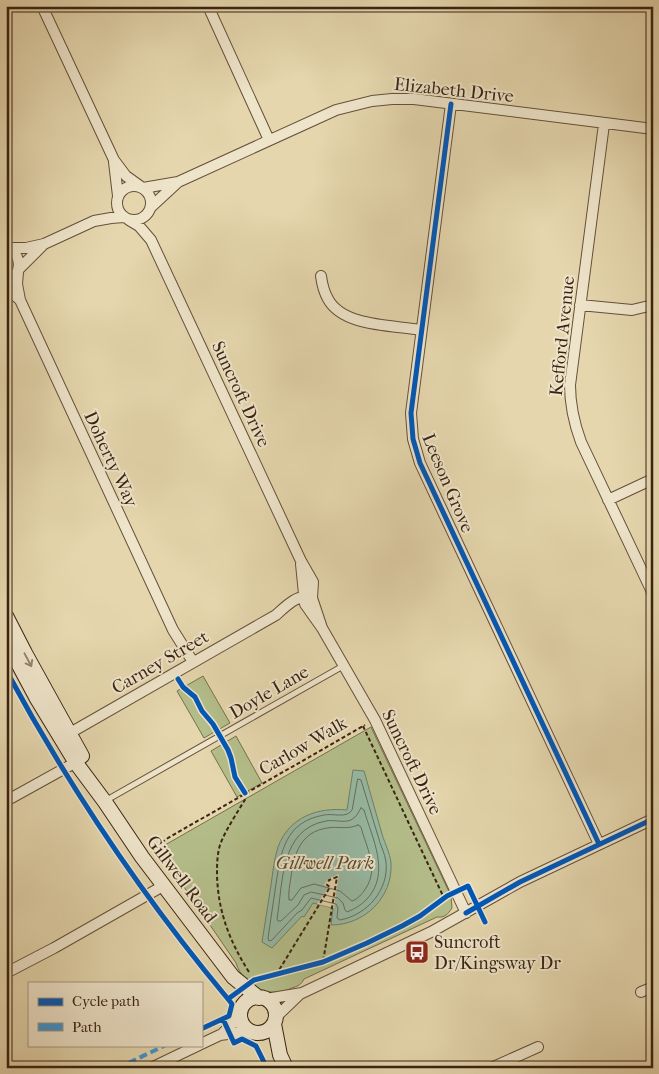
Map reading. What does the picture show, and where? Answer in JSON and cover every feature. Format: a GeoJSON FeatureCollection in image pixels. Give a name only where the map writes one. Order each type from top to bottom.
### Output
{"type":"FeatureCollection","features":[{"type":"Feature","properties":{"kind":"street"},"geometry":{"type":"LineString","coordinates":[[42,6],[114,160],[126,176],[150,196],[150,209],[141,219],[111,218],[94,221]]}},
{"type":"Feature","properties":{"kind":"street"},"geometry":{"type":"LineString","coordinates":[[208,6],[269,140]]}},
{"type":"Feature","properties":{"kind":"street","name":"Elizabeth Drive"},"geometry":{"type":"LineString","coordinates":[[141,187],[178,182],[319,116],[359,104],[392,99],[451,104],[653,129]]}},
{"type":"Feature","properties":{"kind":"street","name":"Leeson Grove"},"geometry":{"type":"LineString","coordinates":[[451,104],[411,413],[411,426],[416,451],[599,844]]}},
{"type":"Feature","properties":{"kind":"street","name":"Kefford Avenue"},"geometry":{"type":"LineString","coordinates":[[604,124],[570,385],[571,406],[577,431],[653,594]]}},
{"type":"Feature","properties":{"kind":"street"},"geometry":{"type":"LineString","coordinates":[[114,160],[118,210],[127,219]]}},
{"type":"Feature","properties":{"kind":"street","name":"Elizabeth Drive"},"geometry":{"type":"LineString","coordinates":[[150,209],[178,182]]}},
{"type":"Feature","properties":{"kind":"street"},"geometry":{"type":"LineString","coordinates":[[8,248],[26,248],[44,244],[94,221],[108,210],[124,188],[134,185],[141,187]]}},
{"type":"Feature","properties":{"kind":"street","name":"Suncroft Drive"},"geometry":{"type":"LineString","coordinates":[[150,209],[151,240]]}},
{"type":"Feature","properties":{"kind":"street","name":"Suncroft Drive"},"geometry":{"type":"LineString","coordinates":[[127,219],[139,226],[151,240],[301,561],[307,600],[375,720],[466,913]]}},
{"type":"Feature","properties":{"kind":"street"},"geometry":{"type":"LineString","coordinates":[[6,281],[14,277],[44,244]]}},
{"type":"Feature","properties":{"kind":"street"},"geometry":{"type":"LineString","coordinates":[[8,248],[17,254],[19,270]]}},
{"type":"Feature","properties":{"kind":"street","name":"Doherty Way"},"geometry":{"type":"LineString","coordinates":[[19,270],[17,284],[20,300],[174,630],[176,644],[189,664]]}},
{"type":"Feature","properties":{"kind":"street"},"geometry":{"type":"LineString","coordinates":[[320,276],[327,298],[337,311],[345,316],[368,322],[422,330]]}},
{"type":"Feature","properties":{"kind":"street","name":"Doherty Way"},"geometry":{"type":"LineString","coordinates":[[6,288],[20,300]]}},
{"type":"Feature","properties":{"kind":"street"},"geometry":{"type":"LineString","coordinates":[[580,305],[632,310],[653,305]]}},
{"type":"Feature","properties":{"kind":"street"},"geometry":{"type":"LineString","coordinates":[[608,500],[653,479]]}},
{"type":"Feature","properties":{"kind":"street","name":"Carney Street"},"geometry":{"type":"LineString","coordinates":[[65,736],[276,615],[290,604],[307,600]]}},
{"type":"Feature","properties":{"kind":"street","name":"Gillwell Road"},"geometry":{"type":"LineString","coordinates":[[6,616],[9,636],[104,802],[142,857],[233,977],[262,998]]}},
{"type":"Feature","properties":{"kind":"street"},"geometry":{"type":"LineString","coordinates":[[6,801],[79,761]]}},
{"type":"Feature","properties":{"kind":"street"},"geometry":{"type":"LineString","coordinates":[[220,1035],[266,1031],[288,1004],[302,993],[431,932],[520,882],[653,819]]}},
{"type":"Feature","properties":{"kind":"street"},"geometry":{"type":"LineString","coordinates":[[6,973],[164,886]]}},
{"type":"Feature","properties":{"kind":"street","name":"Gillwell Road"},"geometry":{"type":"LineString","coordinates":[[233,977],[242,1010]]}},
{"type":"Feature","properties":{"kind":"street"},"geometry":{"type":"LineString","coordinates":[[641,992],[653,987]]}},
{"type":"Feature","properties":{"kind":"street"},"geometry":{"type":"LineString","coordinates":[[202,1044],[220,1035],[234,1022],[249,1000],[302,993]]}},
{"type":"Feature","properties":{"kind":"street"},"geometry":{"type":"LineString","coordinates":[[262,998],[274,1006],[283,1061]]}},
{"type":"Feature","properties":{"kind":"street"},"geometry":{"type":"LineString","coordinates":[[242,1010],[242,1023],[267,1041],[283,1061]]}},
{"type":"Feature","properties":{"kind":"street"},"geometry":{"type":"LineString","coordinates":[[151,1068],[198,1046]]}},
{"type":"Feature","properties":{"kind":"street"},"geometry":{"type":"LineString","coordinates":[[491,1068],[538,1046]]}},
{"type":"Feature","properties":{"kind":"lane","name":"Doyle Lane"},"geometry":{"type":"LineString","coordinates":[[104,802],[344,665]]}},
{"type":"Feature","properties":{"kind":"path"},"geometry":{"type":"LineString","coordinates":[[363,726],[444,898]]}},
{"type":"Feature","properties":{"kind":"path"},"geometry":{"type":"LineString","coordinates":[[245,793],[246,798],[220,847],[217,882],[220,911],[235,949],[250,974]]}},
{"type":"Feature","properties":{"kind":"path"},"geometry":{"type":"LineString","coordinates":[[276,974],[330,887],[327,885],[329,880],[337,877],[323,962]]}},
{"type":"Feature","properties":{"kind":"green space"},"geometry":{"type":"Polygon","coordinates":[[[203,676],[230,723],[204,738],[177,691],[203,676]]]}},
{"type":"Feature","properties":{"kind":"green space","name":"Gillwell Park"},"geometry":{"type":"Polygon","coordinates":[[[371,727],[451,896],[452,908],[448,914],[437,917],[304,979],[296,987],[274,992],[258,989],[245,979],[158,849],[371,727]]]}},
{"type":"Feature","properties":{"kind":"green space"},"geometry":{"type":"Polygon","coordinates":[[[236,736],[262,783],[237,797],[211,751],[236,736]]]}},
{"type":"Feature","properties":{"kind":"water"},"geometry":{"type":"Polygon","coordinates":[[[353,770],[364,771],[390,856],[390,876],[382,898],[365,915],[343,924],[331,925],[333,908],[313,903],[304,917],[302,916],[272,948],[262,942],[278,847],[289,828],[306,816],[326,810],[347,810],[353,770]]]}},
{"type":"Feature","properties":{"kind":"pier"},"geometry":{"type":"Polygon","coordinates":[[[339,874],[334,908],[317,904],[328,888],[324,885],[328,879],[339,874]]]}},
{"type":"Feature","properties":{"kind":"marked path"},"geometry":{"type":"LineString","coordinates":[[118,1068],[164,1046]]}},
{"type":"Feature","properties":{"kind":"cycle path"},"geometry":{"type":"LineString","coordinates":[[451,104],[411,413],[413,439],[420,463],[599,844]]}},
{"type":"Feature","properties":{"kind":"cycle path"},"geometry":{"type":"LineString","coordinates":[[6,670],[55,756],[109,840],[166,921],[228,999]]}},
{"type":"Feature","properties":{"kind":"cycle path"},"geometry":{"type":"LineString","coordinates":[[178,679],[183,687],[195,697],[202,711],[213,724],[228,750],[235,777],[245,793]]}},
{"type":"Feature","properties":{"kind":"cycle path"},"geometry":{"type":"LineString","coordinates":[[466,913],[520,882],[653,819]]}},
{"type":"Feature","properties":{"kind":"cycle path"},"geometry":{"type":"LineString","coordinates":[[202,1029],[229,1016],[232,1004],[228,999],[254,980],[323,962],[367,943],[420,916],[447,896],[468,886],[485,922]]}},
{"type":"Feature","properties":{"kind":"cycle path"},"geometry":{"type":"LineString","coordinates":[[223,1019],[234,1043],[242,1039],[256,1046],[267,1068]]}},
{"type":"Feature","properties":{"kind":"place","name":"Suncroft Dr/Kingsway Dr"},"geometry":{"type":"Point","coordinates":[417,952]}}]}
